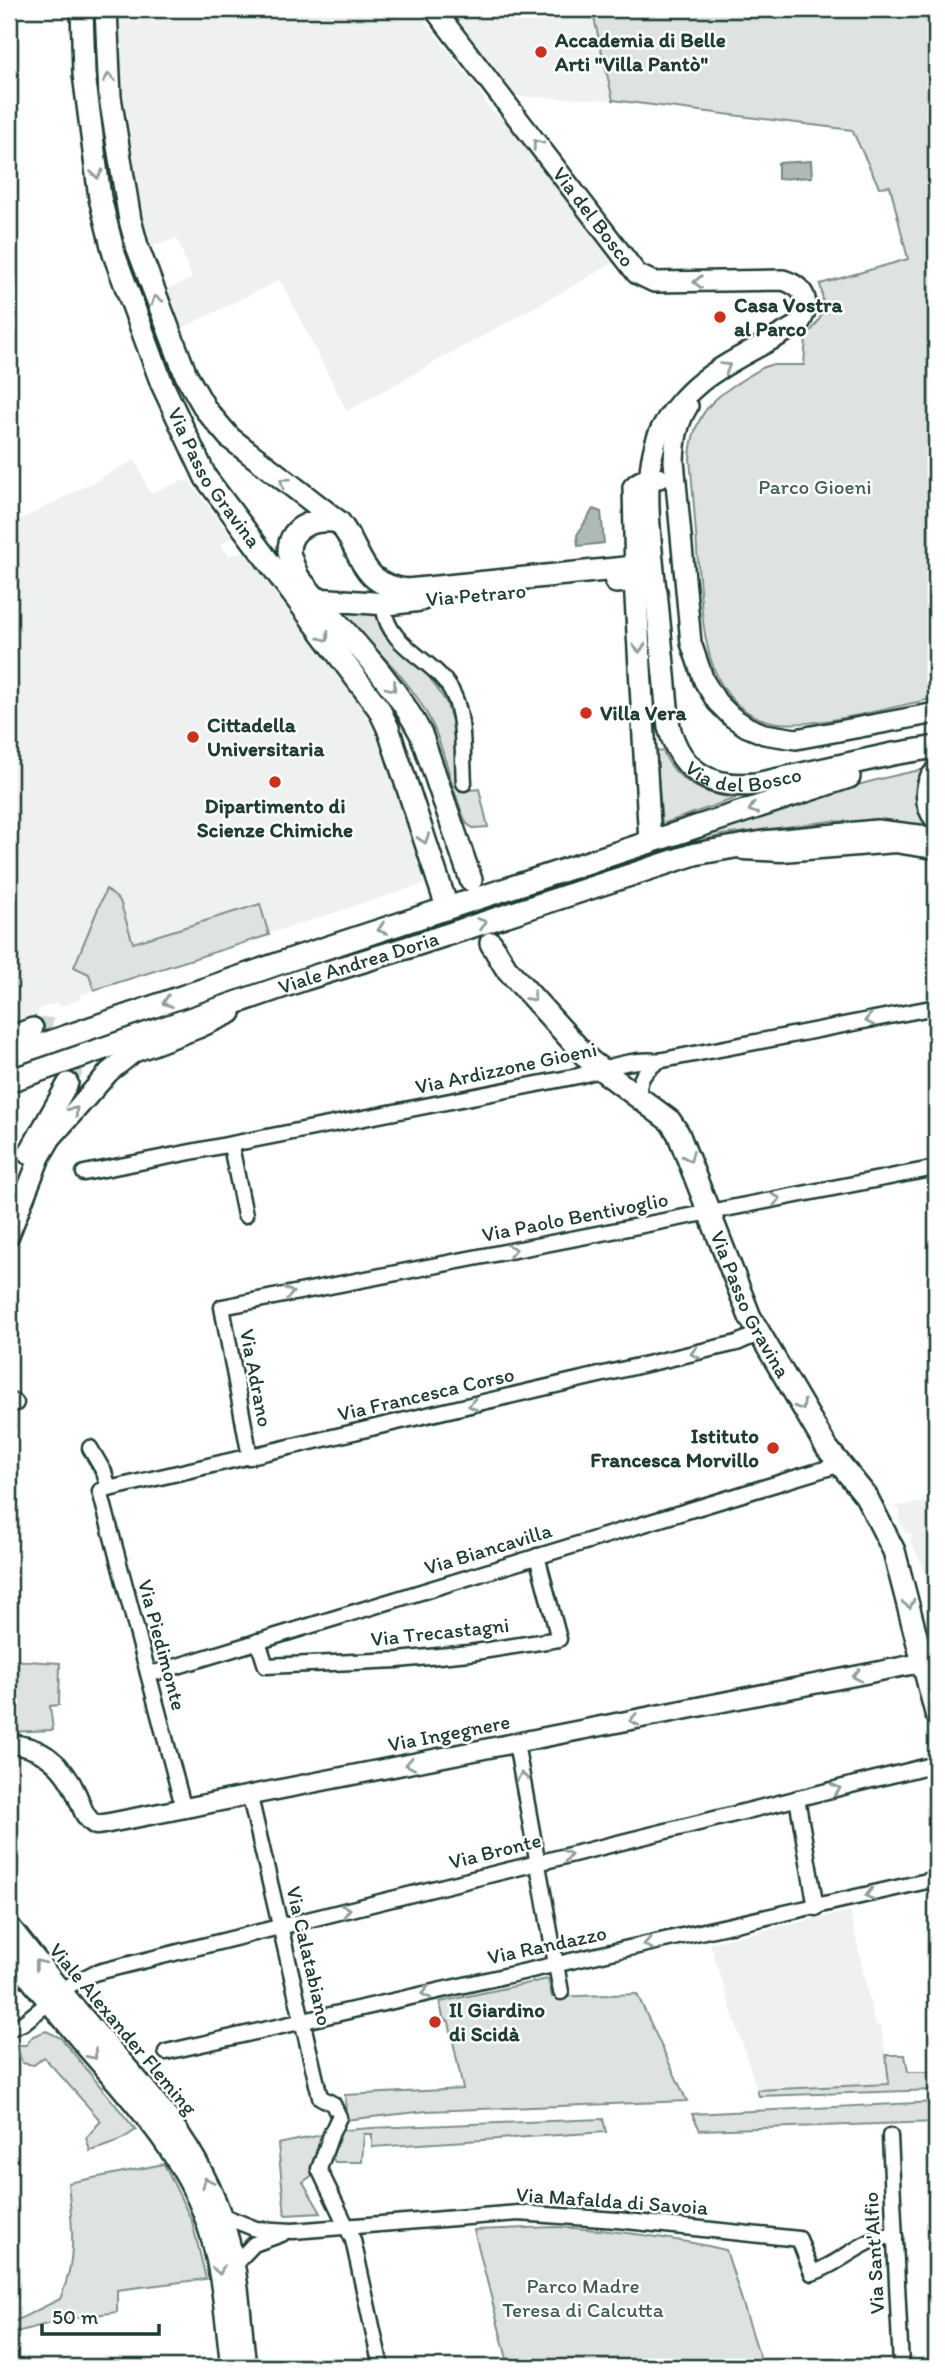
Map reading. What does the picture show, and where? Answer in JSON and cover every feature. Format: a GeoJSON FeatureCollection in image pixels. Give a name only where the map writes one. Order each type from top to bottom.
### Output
{"type":"FeatureCollection","features":[{"type":"Feature","properties":{"kind":"main road","name":"Via Passo Gravina"},"geometry":{"type":"LineString","coordinates":[[82,9],[89,124],[100,198],[114,254],[162,384],[206,478],[379,709],[388,728],[447,907]]}},
{"type":"Feature","properties":{"kind":"main road","name":"Via Passo Gravina"},"geometry":{"type":"LineString","coordinates":[[106,9],[109,90],[130,220],[154,293],[186,375],[206,410],[230,438],[339,522]]}},
{"type":"Feature","properties":{"kind":"main road","name":"Via del Bosco"},"geometry":{"type":"LineString","coordinates":[[434,9],[637,274],[654,282],[783,280],[801,289],[807,303],[799,324],[702,381],[682,400],[660,431],[652,457],[652,549],[669,727],[678,751],[698,773],[721,783],[740,785],[936,747]]}},
{"type":"Feature","properties":{"kind":"main road","name":"Via del Bosco"},"geometry":{"type":"LineString","coordinates":[[702,381],[680,419],[674,461],[691,643],[704,681],[717,702],[747,727],[764,734],[796,739],[936,713]]}},
{"type":"Feature","properties":{"kind":"main road"},"geometry":{"type":"LineString","coordinates":[[650,842],[633,487],[650,478],[660,478],[678,493]]}},
{"type":"Feature","properties":{"kind":"main road"},"geometry":{"type":"LineString","coordinates":[[389,596],[383,585],[359,559],[339,522],[318,520],[297,531],[291,539],[291,559],[298,577],[396,690],[410,713],[421,734],[471,880]]}},
{"type":"Feature","properties":{"kind":"main road"},"geometry":{"type":"LineString","coordinates":[[256,543],[316,599]]}},
{"type":"Feature","properties":{"kind":"main road"},"geometry":{"type":"LineString","coordinates":[[637,573],[652,549]]}},
{"type":"Feature","properties":{"kind":"main road"},"geometry":{"type":"LineString","coordinates":[[637,573],[656,591]]}},
{"type":"Feature","properties":{"kind":"main road","name":"Via Petraro"},"geometry":{"type":"LineString","coordinates":[[316,599],[389,596],[637,573]]}},
{"type":"Feature","properties":{"kind":"main road","name":"Viale Andrea Doria"},"geometry":{"type":"LineString","coordinates":[[9,1056],[447,907],[821,784],[936,757]]}},
{"type":"Feature","properties":{"kind":"main road"},"geometry":{"type":"LineString","coordinates":[[936,772],[931,777],[928,800],[930,812],[936,819]]}},
{"type":"Feature","properties":{"kind":"main road"},"geometry":{"type":"LineString","coordinates":[[709,851],[763,842],[877,831],[928,838]]}},
{"type":"Feature","properties":{"kind":"main road","name":"Viale Andrea Doria"},"geometry":{"type":"LineString","coordinates":[[9,1081],[300,980],[709,851]]}},
{"type":"Feature","properties":{"kind":"main road","name":"Via Passo Gravina"},"geometry":{"type":"LineString","coordinates":[[491,943],[506,968],[600,1070],[670,1122],[678,1133],[738,1289],[760,1333],[827,1448],[866,1496],[894,1551],[930,1662],[936,1713]]}},
{"type":"Feature","properties":{"kind":"main road"},"geometry":{"type":"LineString","coordinates":[[9,1236],[40,1157],[51,1138],[117,1064],[134,1052],[198,1028],[300,980]]}},
{"type":"Feature","properties":{"kind":"main road"},"geometry":{"type":"LineString","coordinates":[[9,1037],[33,1028]]}},
{"type":"Feature","properties":{"kind":"main road"},"geometry":{"type":"LineString","coordinates":[[9,1204],[33,1144],[68,1083]]}},
{"type":"Feature","properties":{"kind":"main road","name":"Viale Alexander Fleming"},"geometry":{"type":"LineString","coordinates":[[9,1925],[158,2132],[198,2200],[214,2245],[221,2277],[231,2367]]}},
{"type":"Feature","properties":{"kind":"main road","name":"Viale Alexander Fleming"},"geometry":{"type":"LineString","coordinates":[[9,1953],[59,1994],[139,2080],[178,2128],[205,2176],[221,2215],[234,2265],[246,2367]]}},
{"type":"Feature","properties":{"kind":"street"},"geometry":{"type":"LineString","coordinates":[[389,596],[384,609],[387,626],[397,639],[431,666],[445,681],[455,698],[461,730],[464,783]]}},
{"type":"Feature","properties":{"kind":"street"},"geometry":{"type":"LineString","coordinates":[[709,851],[782,854],[896,845],[936,851]]}},
{"type":"Feature","properties":{"kind":"street","name":"Via Ardizzone Gioeni"},"geometry":{"type":"LineString","coordinates":[[84,1173],[231,1146],[645,1059],[659,1061],[936,1007]]}},
{"type":"Feature","properties":{"kind":"street"},"geometry":{"type":"LineString","coordinates":[[639,1097],[639,1079],[659,1061]]}},
{"type":"Feature","properties":{"kind":"street"},"geometry":{"type":"LineString","coordinates":[[231,1146],[245,1215]]}},
{"type":"Feature","properties":{"kind":"street","name":"Via Paolo Bentivoglio"},"geometry":{"type":"LineString","coordinates":[[222,1307],[936,1168]]}},
{"type":"Feature","properties":{"kind":"street","name":"Via Adrano"},"geometry":{"type":"LineString","coordinates":[[222,1307],[250,1457]]}},
{"type":"Feature","properties":{"kind":"street","name":"Via Francesca Corso"},"geometry":{"type":"LineString","coordinates":[[104,1490],[737,1343],[760,1333]]}},
{"type":"Feature","properties":{"kind":"street","name":"Via Piedimonte"},"geometry":{"type":"LineString","coordinates":[[90,1448],[104,1472],[104,1490],[184,1810]]}},
{"type":"Feature","properties":{"kind":"street","name":"Via Biancavilla"},"geometry":{"type":"LineString","coordinates":[[148,1672],[158,1672],[841,1464]]}},
{"type":"Feature","properties":{"kind":"street","name":"Via Trecastagni"},"geometry":{"type":"LineString","coordinates":[[258,1641],[266,1666],[421,1657],[559,1639],[537,1556]]}},
{"type":"Feature","properties":{"kind":"street","name":"Via Ingegnere"},"geometry":{"type":"LineString","coordinates":[[9,1744],[38,1751],[60,1765],[86,1816],[96,1825],[184,1810],[930,1662]]}},
{"type":"Feature","properties":{"kind":"street"},"geometry":{"type":"LineString","coordinates":[[516,1743],[561,1992]]}},
{"type":"Feature","properties":{"kind":"street","name":"Via Bronte"},"geometry":{"type":"LineString","coordinates":[[9,2029],[23,2023],[59,1994],[94,1973],[936,1764]]}},
{"type":"Feature","properties":{"kind":"street","name":"Via Calatabiano"},"geometry":{"type":"LineString","coordinates":[[250,1797],[320,2097],[333,2104],[339,2118],[319,2169],[349,2228]]}},
{"type":"Feature","properties":{"kind":"street"},"geometry":{"type":"LineString","coordinates":[[797,1798],[816,1908]]}},
{"type":"Feature","properties":{"kind":"street","name":"Via Randazzo"},"geometry":{"type":"LineString","coordinates":[[166,2052],[936,1879]]}},
{"type":"Feature","properties":{"kind":"street","name":"Via Sant'Alfio"},"geometry":{"type":"LineString","coordinates":[[890,2136],[901,2367]]}},
{"type":"Feature","properties":{"kind":"street","name":"Via Mafalda di Savoia"},"geometry":{"type":"LineString","coordinates":[[293,2231],[519,2213],[630,2221],[799,2239],[812,2273],[843,2258],[862,2244],[883,2236],[895,2236]]}},
{"type":"Feature","properties":{"kind":"street"},"geometry":{"type":"LineString","coordinates":[[221,2215],[256,2229],[293,2231]]}},
{"type":"Feature","properties":{"kind":"street"},"geometry":{"type":"LineString","coordinates":[[349,2228],[381,2367]]}},
{"type":"Feature","properties":{"kind":"street"},"geometry":{"type":"LineString","coordinates":[[234,2265],[254,2244],[293,2231]]}},
{"type":"Feature","properties":{"kind":"shaded area"},"geometry":{"type":"Polygon","coordinates":[[[117,9],[416,9],[481,93],[487,105],[500,115],[614,263],[347,411],[280,280],[178,330],[164,290],[192,279],[177,238],[148,248],[142,228],[123,119],[117,9]]]}},
{"type":"Feature","properties":{"kind":"shaded area","name":"Accademia di Belle Arti \"Villa Pantò\""},"geometry":{"type":"Polygon","coordinates":[[[447,9],[592,9],[613,100],[512,96],[447,9]]]}},
{"type":"Feature","properties":{"kind":"shaded area"},"geometry":{"type":"Polygon","coordinates":[[[811,161],[812,177],[778,179],[778,163],[811,161]]]}},
{"type":"Feature","properties":{"kind":"shaded area","name":"Cittadella Universitaria"},"geometry":{"type":"Polygon","coordinates":[[[135,460],[150,493],[189,481],[232,537],[221,544],[229,556],[244,551],[278,593],[370,720],[384,754],[426,883],[94,990],[80,995],[81,999],[60,1007],[58,1003],[47,1006],[39,1009],[37,1016],[9,1026],[9,526],[135,460]]]}},
{"type":"Feature","properties":{"kind":"shaded area"},"geometry":{"type":"Polygon","coordinates":[[[593,509],[601,512],[604,543],[578,546],[577,535],[593,509]]]}},
{"type":"Feature","properties":{"kind":"shaded area"},"geometry":{"type":"Polygon","coordinates":[[[930,1501],[936,1528],[936,1599],[933,1601],[922,1564],[910,1541],[912,1534],[906,1533],[897,1517],[901,1515],[899,1509],[892,1507],[930,1501]]]}},
{"type":"Feature","properties":{"kind":"shaded area"},"geometry":{"type":"Polygon","coordinates":[[[850,1911],[875,2025],[881,2026],[890,2084],[757,2090],[710,1943],[850,1911]]]}},
{"type":"Feature","properties":{"kind":"green space","name":"Parco Gioeni"},"geometry":{"type":"Polygon","coordinates":[[[592,9],[936,9],[936,698],[830,720],[789,724],[772,722],[749,713],[732,699],[719,680],[705,635],[702,611],[690,458],[697,425],[704,412],[724,392],[764,367],[804,365],[806,336],[817,324],[822,313],[820,284],[908,259],[890,186],[879,187],[852,130],[613,100],[592,9]]]}},
{"type":"Feature","properties":{"kind":"green space"},"geometry":{"type":"Polygon","coordinates":[[[342,609],[379,613],[391,640],[428,675],[446,702],[452,721],[460,791],[479,789],[488,827],[473,828],[467,824],[438,738],[425,710],[392,666],[340,612],[342,609]]]}},
{"type":"Feature","properties":{"kind":"green space"},"geometry":{"type":"Polygon","coordinates":[[[663,751],[675,771],[692,785],[713,794],[736,798],[662,824],[656,752],[663,751]]]}},
{"type":"Feature","properties":{"kind":"green space"},"geometry":{"type":"Polygon","coordinates":[[[926,769],[936,834],[912,825],[832,821],[722,835],[658,854],[824,795],[926,769]]]}},
{"type":"Feature","properties":{"kind":"green space"},"geometry":{"type":"Polygon","coordinates":[[[106,889],[120,901],[133,943],[260,904],[269,935],[94,990],[89,974],[74,967],[106,889]]]}},
{"type":"Feature","properties":{"kind":"green space"},"geometry":{"type":"Polygon","coordinates":[[[9,1660],[60,1663],[59,1705],[50,1706],[53,1730],[9,1732],[9,1660]]]}},
{"type":"Feature","properties":{"kind":"green space"},"geometry":{"type":"Polygon","coordinates":[[[548,1979],[552,1997],[637,1994],[687,2101],[427,2111],[344,2120],[345,2095],[463,2089],[449,2022],[443,2018],[440,2002],[548,1979]]]}},
{"type":"Feature","properties":{"kind":"green space"},"geometry":{"type":"Polygon","coordinates":[[[46,2031],[61,2038],[136,2130],[114,2143],[90,2151],[86,2138],[101,2121],[44,2057],[34,2065],[22,2063],[17,2045],[26,2045],[33,2036],[46,2031]]]}},
{"type":"Feature","properties":{"kind":"green space"},"geometry":{"type":"Polygon","coordinates":[[[886,2055],[905,2055],[908,2072],[936,2072],[936,2090],[759,2096],[757,2090],[889,2084],[886,2055]]]}},
{"type":"Feature","properties":{"kind":"green space"},"geometry":{"type":"Polygon","coordinates":[[[936,2102],[936,2122],[700,2130],[692,2114],[936,2102]]]}},
{"type":"Feature","properties":{"kind":"green space"},"geometry":{"type":"Polygon","coordinates":[[[603,2119],[606,2132],[372,2147],[372,2134],[364,2134],[362,2162],[335,2162],[330,2154],[320,2153],[311,2176],[303,2182],[321,2213],[285,2215],[278,2144],[346,2130],[371,2128],[603,2119]]]}},
{"type":"Feature","properties":{"kind":"green space"},"geometry":{"type":"Polygon","coordinates":[[[164,2164],[192,2221],[206,2279],[117,2290],[117,2312],[62,2320],[9,2334],[9,2324],[60,2299],[66,2284],[72,2228],[68,2183],[164,2164]]]}},
{"type":"Feature","properties":{"kind":"green space","name":"Parco Madre Teresa di Calcutta"},"geometry":{"type":"Polygon","coordinates":[[[556,2227],[641,2235],[726,2250],[763,2367],[509,2367],[474,2230],[556,2227]]]}},
{"type":"Feature","properties":{"kind":"tunnel"},"geometry":{"type":"LineString","coordinates":[[33,1028],[56,1029],[70,1041],[75,1061],[68,1083]]}},
{"type":"Feature","properties":{"kind":"place","name":"Accademia di Belle Arti \"Villa Pantò\""},"geometry":{"type":"Point","coordinates":[541,52]}},
{"type":"Feature","properties":{"kind":"place","name":"Casa Vostra al Parco"},"geometry":{"type":"Point","coordinates":[720,317]}},
{"type":"Feature","properties":{"kind":"place","name":"Villa Vera"},"geometry":{"type":"Point","coordinates":[586,713]}},
{"type":"Feature","properties":{"kind":"place","name":"Cittadella Universitaria"},"geometry":{"type":"Point","coordinates":[193,737]}},
{"type":"Feature","properties":{"kind":"place","name":"Dipartimento di Scienze Chimiche"},"geometry":{"type":"Point","coordinates":[275,782]}},
{"type":"Feature","properties":{"kind":"place","name":"Istituto Francesca Morvillo"},"geometry":{"type":"Point","coordinates":[773,1448]}},
{"type":"Feature","properties":{"kind":"place","name":"Il Giardino di Scidà"},"geometry":{"type":"Point","coordinates":[435,2022]}}]}
